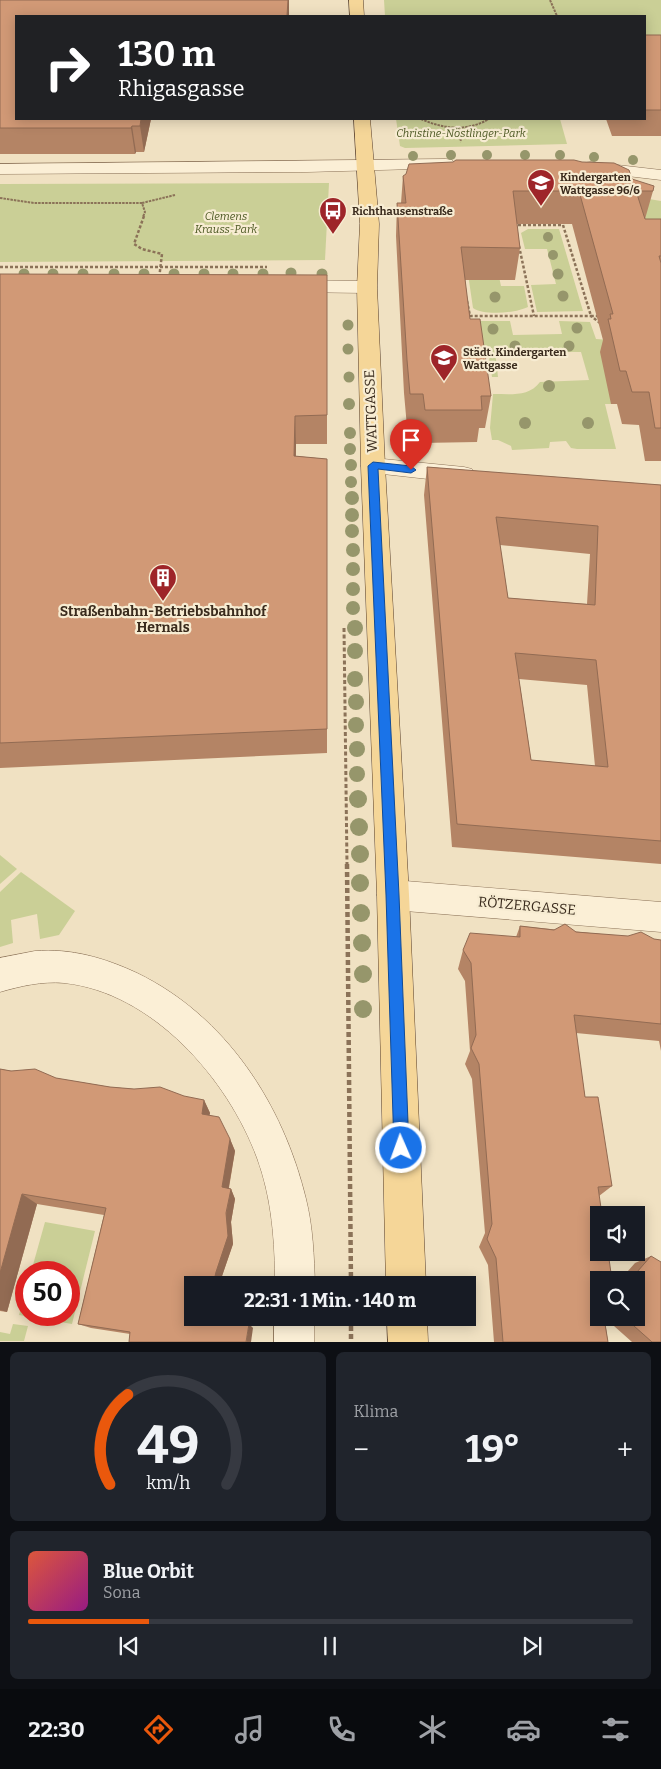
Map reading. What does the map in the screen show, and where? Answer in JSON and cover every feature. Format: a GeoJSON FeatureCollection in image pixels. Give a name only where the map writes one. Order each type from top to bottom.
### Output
{"type":"FeatureCollection","features":[{"type":"Feature","properties":{"kind":"main road"},"geometry":{"type":"LineString","coordinates":[[356,0],[357,15]]}},
{"type":"Feature","properties":{"kind":"main road","name":"WATTGASSE"},"geometry":{"type":"LineString","coordinates":[[362,120],[370,250],[367,287],[373,466],[393,895],[406,1276]]}},
{"type":"Feature","properties":{"kind":"main road"},"geometry":{"type":"LineString","coordinates":[[407,1326],[408,1342]]}},
{"type":"Feature","properties":{"kind":"street"},"geometry":{"type":"LineString","coordinates":[[0,169],[466,164]]}},
{"type":"Feature","properties":{"kind":"street"},"geometry":{"type":"LineString","coordinates":[[578,166],[661,175]]}},
{"type":"Feature","properties":{"kind":"street"},"geometry":{"type":"LineString","coordinates":[[271,276],[367,287]]}},
{"type":"Feature","properties":{"kind":"street"},"geometry":{"type":"LineString","coordinates":[[373,466],[482,477]]}},
{"type":"Feature","properties":{"kind":"street","name":"RÖTZERGASSE"},"geometry":{"type":"LineString","coordinates":[[393,895],[661,917]]}},
{"type":"Feature","properties":{"kind":"street"},"geometry":{"type":"LineString","coordinates":[[0,975],[43,967],[71,968],[94,974],[116,981],[144,994],[182,1018],[194,1029],[241,1090],[257,1115],[272,1150],[287,1197],[292,1229],[295,1276]]}},
{"type":"Feature","properties":{"kind":"street"},"geometry":{"type":"LineString","coordinates":[[294,1326],[294,1342]]}},
{"type":"Feature","properties":{"kind":"path"},"geometry":{"type":"LineString","coordinates":[[550,0],[557,15]]}},
{"type":"Feature","properties":{"kind":"path"},"geometry":{"type":"LineString","coordinates":[[424,120],[437,126],[459,128],[476,126],[486,120]]}},
{"type":"Feature","properties":{"kind":"path"},"geometry":{"type":"LineString","coordinates":[[0,198],[34,203],[142,203],[145,212],[134,244],[142,249],[162,254],[162,267],[157,287]]}},
{"type":"Feature","properties":{"kind":"path"},"geometry":{"type":"LineString","coordinates":[[504,225],[563,225],[591,316],[601,326]]}},
{"type":"Feature","properties":{"kind":"path"},"geometry":{"type":"LineString","coordinates":[[518,243],[534,316]]}},
{"type":"Feature","properties":{"kind":"path"},"geometry":{"type":"LineString","coordinates":[[0,267],[162,267],[271,276]]}},
{"type":"Feature","properties":{"kind":"path"},"geometry":{"type":"LineString","coordinates":[[467,298],[470,323]]}},
{"type":"Feature","properties":{"kind":"path"},"geometry":{"type":"LineString","coordinates":[[470,316],[605,316]]}},
{"type":"Feature","properties":{"kind":"path"},"geometry":{"type":"LineString","coordinates":[[344,624],[351,1276]]}},
{"type":"Feature","properties":{"kind":"path"},"geometry":{"type":"LineString","coordinates":[[351,1326],[351,1342]]}},
{"type":"Feature","properties":{"kind":"green space"},"geometry":{"type":"Polygon","coordinates":[[[384,0],[661,0],[661,78],[646,78],[646,15],[385,15],[384,0]]]}},
{"type":"Feature","properties":{"kind":"green space","name":"Christine-Nöstlinger-Park"},"geometry":{"type":"Polygon","coordinates":[[[396,120],[560,120],[567,144],[405,148],[400,146],[396,120]]]}},
{"type":"Feature","properties":{"kind":"green space","name":"Clemens Krauss-Park"},"geometry":{"type":"Polygon","coordinates":[[[329,183],[325,260],[0,262],[0,184],[329,183]]]}},
{"type":"Feature","properties":{"kind":"green space"},"geometry":{"type":"Polygon","coordinates":[[[649,199],[661,201],[661,251],[639,207],[649,199]]]}},
{"type":"Feature","properties":{"kind":"green space"},"geometry":{"type":"Polygon","coordinates":[[[528,229],[559,229],[583,311],[537,312],[531,285],[556,284],[547,249],[525,249],[521,233],[528,229]]]}},
{"type":"Feature","properties":{"kind":"green space"},"geometry":{"type":"Polygon","coordinates":[[[462,233],[493,249],[501,286],[524,286],[528,307],[500,313],[485,312],[473,308],[462,233]]]}},
{"type":"Feature","properties":{"kind":"green space"},"geometry":{"type":"Polygon","coordinates":[[[479,321],[510,321],[513,335],[562,334],[559,321],[590,322],[596,339],[611,340],[611,404],[605,404],[616,449],[577,449],[571,448],[566,441],[550,442],[549,448],[512,450],[511,446],[498,440],[492,440],[490,428],[493,394],[525,392],[536,387],[540,382],[589,380],[581,352],[495,351],[498,377],[492,377],[488,351],[482,349],[479,321]]]}},
{"type":"Feature","properties":{"kind":"green space"},"geometry":{"type":"Polygon","coordinates":[[[0,855],[17,869],[0,884],[0,855]]]}},
{"type":"Feature","properties":{"kind":"green space"},"geometry":{"type":"Polygon","coordinates":[[[21,872],[75,911],[59,935],[40,939],[37,914],[11,920],[13,943],[0,947],[0,892],[21,872]]]}},
{"type":"Feature","properties":{"kind":"green space"},"geometry":{"type":"Polygon","coordinates":[[[45,1222],[95,1231],[80,1292],[80,1261],[34,1261],[45,1222]]]}},
{"type":"Feature","properties":{"kind":"green space"},"geometry":{"type":"Polygon","coordinates":[[[13,1324],[15,1326],[28,1326],[24,1341],[0,1341],[0,1332],[10,1334],[13,1324]]]}},
{"type":"Feature","properties":{"kind":"building"},"geometry":{"type":"Polygon","coordinates":[[[0,0],[288,0],[287,15],[15,15],[15,120],[141,120],[140,126],[132,126],[131,128],[0,128],[0,0]]]}},
{"type":"Feature","properties":{"kind":"building"},"geometry":{"type":"Polygon","coordinates":[[[646,35],[661,35],[661,110],[646,110],[646,35]]]}},
{"type":"Feature","properties":{"kind":"building"},"geometry":{"type":"Polygon","coordinates":[[[456,160],[574,160],[614,163],[629,170],[632,179],[654,186],[653,191],[636,191],[645,219],[661,219],[661,256],[659,256],[661,263],[661,428],[655,428],[649,392],[632,392],[626,371],[620,371],[608,319],[611,319],[610,314],[613,314],[579,191],[513,191],[520,248],[461,247],[470,319],[480,319],[491,396],[481,396],[482,410],[425,410],[423,394],[410,394],[397,203],[406,203],[403,176],[406,174],[409,164],[453,162],[456,160]]]}},
{"type":"Feature","properties":{"kind":"building","name":"Straßenbahn-Betriebsbahnhof Hernals"},"geometry":{"type":"Polygon","coordinates":[[[0,274],[327,275],[327,415],[295,416],[294,456],[327,459],[327,729],[0,743],[0,274]]]}},
{"type":"Feature","properties":{"kind":"building"},"geometry":{"type":"Polygon","coordinates":[[[427,467],[661,485],[661,841],[457,824],[427,467]],[[496,517],[508,598],[595,605],[598,526],[496,517]],[[515,653],[531,760],[608,767],[596,660],[515,653]]]}},
{"type":"Feature","properties":{"kind":"building"},"geometry":{"type":"Polygon","coordinates":[[[565,924],[576,932],[628,936],[641,932],[654,939],[661,940],[661,1024],[574,1015],[585,1097],[598,1097],[612,1186],[598,1187],[601,1206],[590,1206],[590,1261],[609,1261],[611,1271],[590,1271],[590,1326],[605,1326],[608,1342],[503,1342],[496,1258],[487,1239],[492,1224],[479,1064],[471,1048],[476,1035],[471,963],[463,950],[470,933],[520,937],[520,926],[554,930],[565,924]]]}},
{"type":"Feature","properties":{"kind":"building"},"geometry":{"type":"Polygon","coordinates":[[[0,1069],[11,1071],[35,1069],[56,1078],[110,1087],[134,1089],[160,1087],[184,1096],[204,1100],[202,1114],[219,1117],[230,1139],[222,1187],[231,1189],[226,1213],[228,1236],[215,1276],[184,1276],[184,1326],[249,1326],[246,1342],[129,1342],[130,1332],[80,1324],[80,1316],[106,1208],[22,1194],[0,1273],[0,1069]]]}},
{"type":"Feature","properties":{"kind":"building"},"geometry":{"type":"Polygon","coordinates":[[[651,1256],[661,1262],[661,1342],[652,1342],[634,1326],[645,1326],[645,1271],[638,1271],[651,1256]]]}},
{"type":"Feature","properties":{"kind":"place","name":"Kindergarten Wattgasse 96/6"},"geometry":{"type":"Point","coordinates":[541,207]}},
{"type":"Feature","properties":{"kind":"place","name":"Richthausenstraße"},"geometry":{"type":"Point","coordinates":[333,235]}},
{"type":"Feature","properties":{"kind":"place","name":"Städt. Kindergarten Wattgasse"},"geometry":{"type":"Point","coordinates":[444,382]}},
{"type":"Feature","properties":{"kind":"place","name":"Straßenbahn-Betriebsbahnhof Hernals"},"geometry":{"type":"Point","coordinates":[163,602]}},
{"type":"Feature","properties":{"kind":"route"},"geometry":{"type":"LineString","coordinates":[[401,1148],[393,895],[373,466],[411,470]]}}]}
